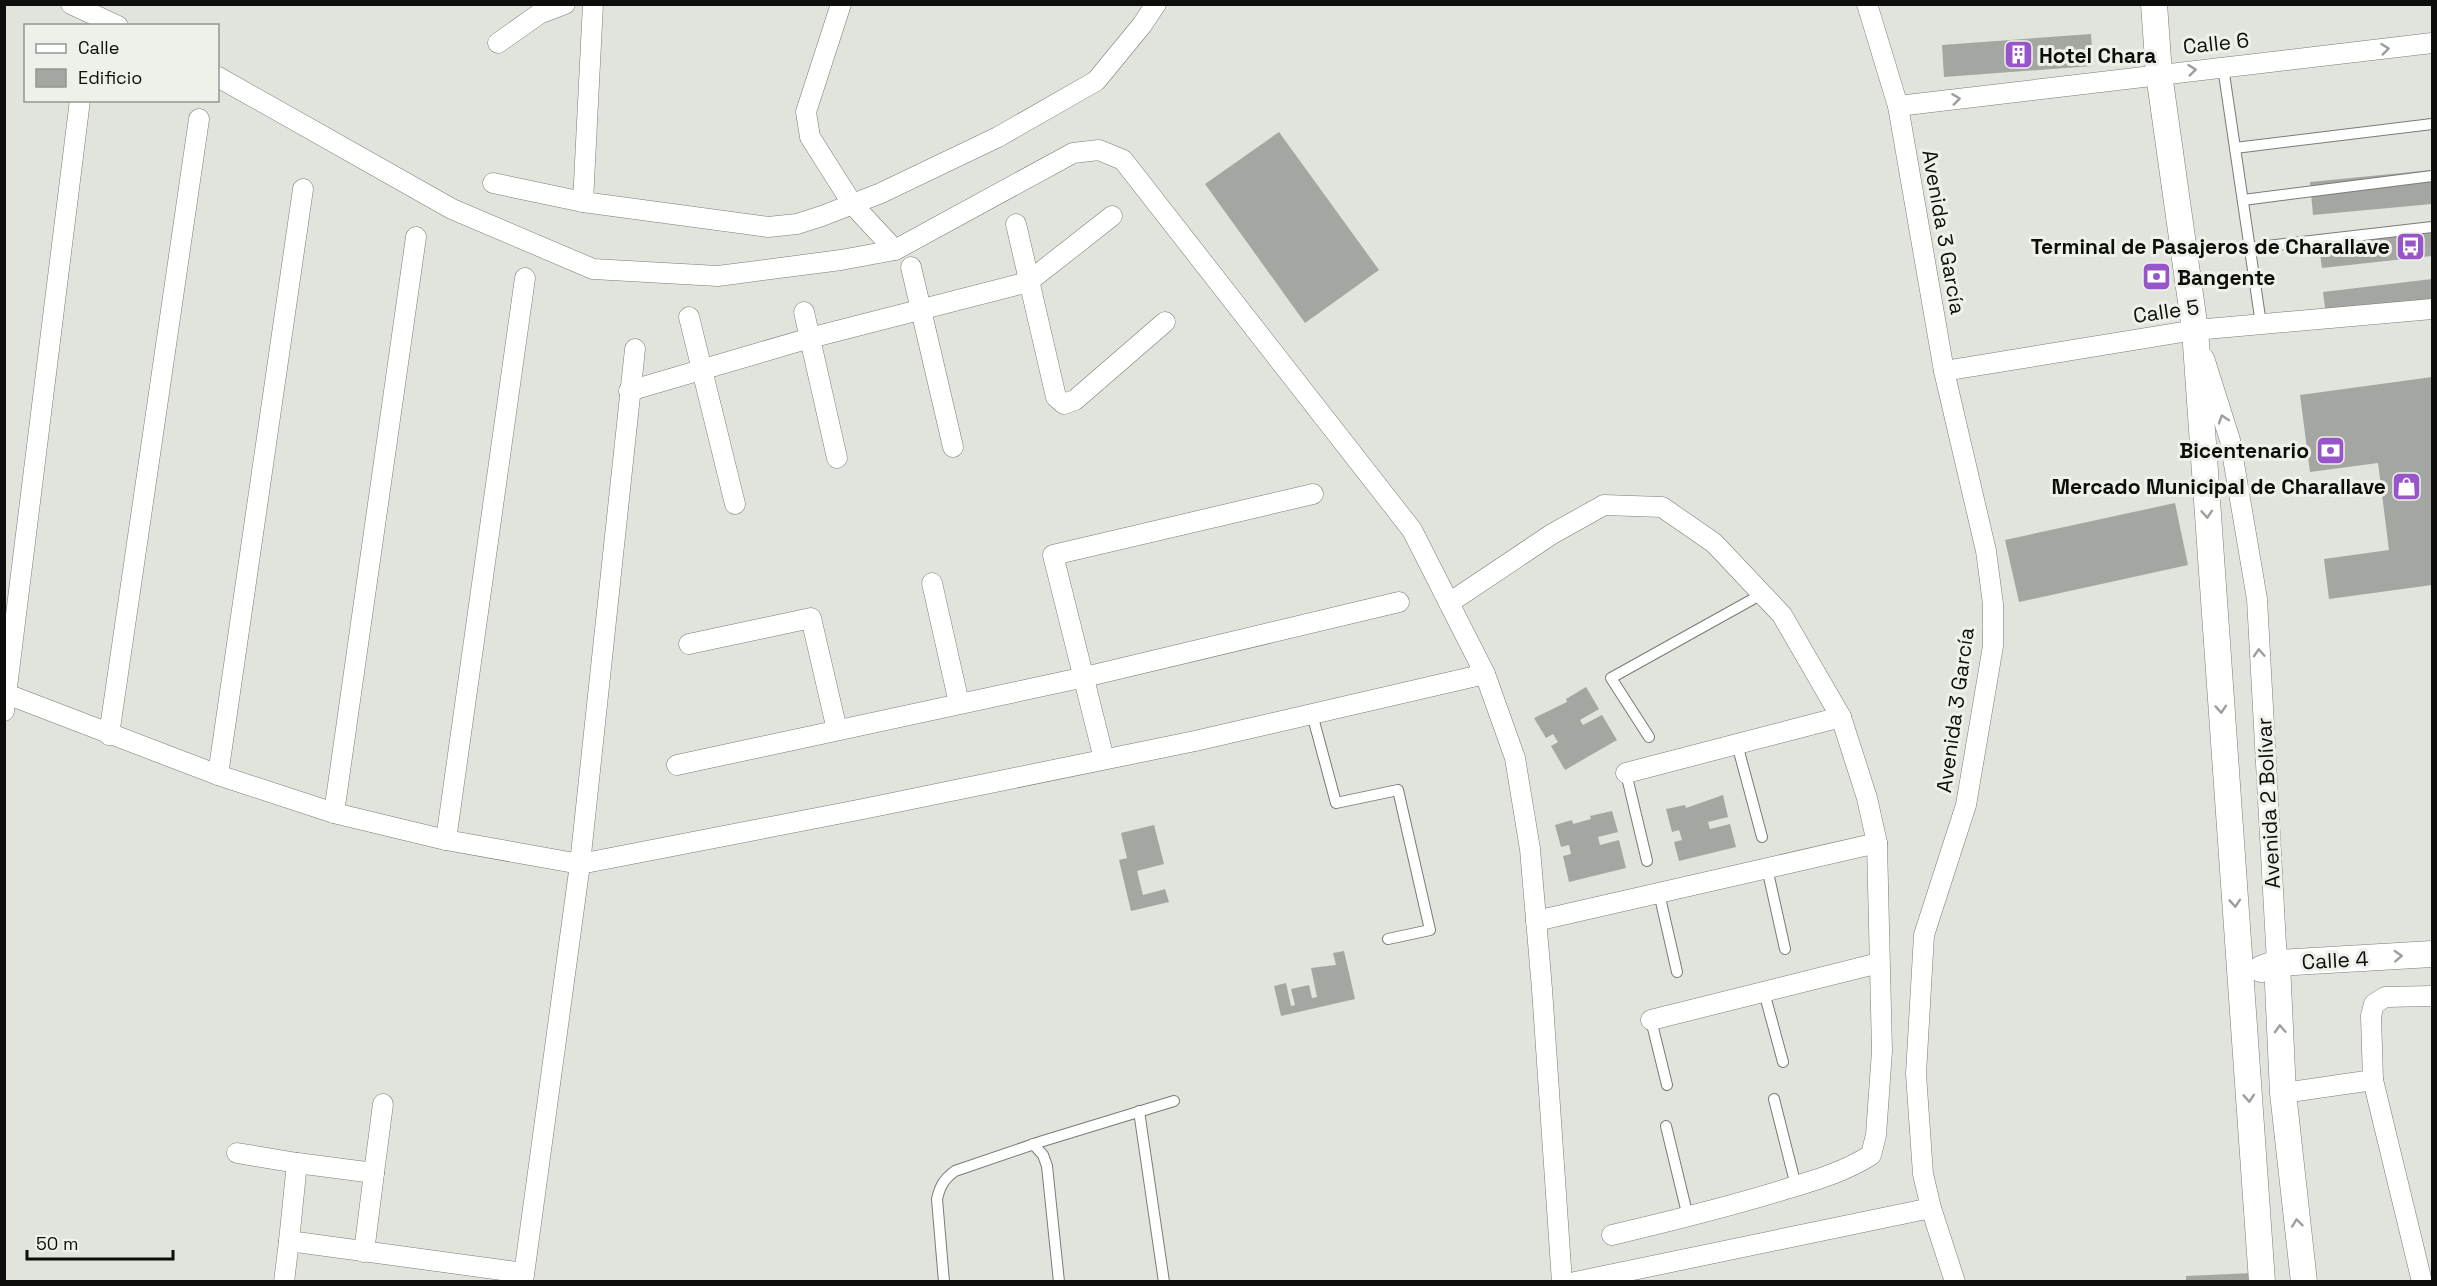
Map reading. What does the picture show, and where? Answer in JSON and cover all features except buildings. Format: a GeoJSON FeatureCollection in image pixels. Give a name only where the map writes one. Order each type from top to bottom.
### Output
{"type":"FeatureCollection","features":[{"type":"Feature","properties":{"kind":"street"},"geometry":{"type":"LineString","coordinates":[[71,4],[114,24]]}},
{"type":"Feature","properties":{"kind":"street"},"geometry":{"type":"LineString","coordinates":[[498,43],[539,14],[565,4]]}},
{"type":"Feature","properties":{"kind":"street"},"geometry":{"type":"LineString","coordinates":[[583,202],[593,4]]}},
{"type":"Feature","properties":{"kind":"street"},"geometry":{"type":"LineString","coordinates":[[841,4],[806,112],[810,137],[854,205],[895,250]]}},
{"type":"Feature","properties":{"kind":"street"},"geometry":{"type":"LineString","coordinates":[[493,183],[583,202],[768,227],[797,224],[854,205],[998,137],[1096,81],[1142,25],[1156,4]]}},
{"type":"Feature","properties":{"kind":"street","name":"Avenida 3 García"},"geometry":{"type":"LineString","coordinates":[[1867,4],[1898,106],[1944,371],[1986,551],[1993,604],[1993,646],[1966,805],[1924,935],[1916,1074],[1923,1174],[1931,1208],[1955,1281]]}},
{"type":"Feature","properties":{"kind":"street","name":"Avenida 2 Bolívar"},"geometry":{"type":"LineString","coordinates":[[2154,4],[2159,74],[2195,330],[2262,1281]]}},
{"type":"Feature","properties":{"kind":"street","name":"Calle 6"},"geometry":{"type":"LineString","coordinates":[[1898,106],[2433,43]]}},
{"type":"Feature","properties":{"kind":"street"},"geometry":{"type":"LineString","coordinates":[[219,78],[452,209],[593,269],[718,276],[841,260],[895,250],[1073,153],[1099,150],[1123,160],[1412,530],[1485,674],[1515,758],[1530,849],[1562,1281]]}},
{"type":"Feature","properties":{"kind":"street"},"geometry":{"type":"LineString","coordinates":[[80,102],[5,699],[218,775],[334,813],[446,840],[580,864],[1104,759],[1485,674]]}},
{"type":"Feature","properties":{"kind":"street"},"geometry":{"type":"LineString","coordinates":[[109,735],[199,120]]}},
{"type":"Feature","properties":{"kind":"street"},"geometry":{"type":"LineString","coordinates":[[218,775],[303,189]]}},
{"type":"Feature","properties":{"kind":"street"},"geometry":{"type":"LineString","coordinates":[[629,392],[810,338],[1028,282],[1112,216]]}},
{"type":"Feature","properties":{"kind":"street"},"geometry":{"type":"LineString","coordinates":[[1016,224],[1056,398],[1064,404],[1075,400],[1165,322]]}},
{"type":"Feature","properties":{"kind":"street"},"geometry":{"type":"LineString","coordinates":[[334,813],[416,237]]}},
{"type":"Feature","properties":{"kind":"street"},"geometry":{"type":"LineString","coordinates":[[911,267],[953,447]]}},
{"type":"Feature","properties":{"kind":"street"},"geometry":{"type":"LineString","coordinates":[[446,840],[525,278]]}},
{"type":"Feature","properties":{"kind":"street","name":"Calle 5"},"geometry":{"type":"LineString","coordinates":[[1944,371],[2195,330],[2433,309]]}},
{"type":"Feature","properties":{"kind":"street"},"geometry":{"type":"LineString","coordinates":[[804,312],[837,458]]}},
{"type":"Feature","properties":{"kind":"street"},"geometry":{"type":"LineString","coordinates":[[688,317],[735,504]]}},
{"type":"Feature","properties":{"kind":"street","name":"Avenida 2 Bolívar"},"geometry":{"type":"LineString","coordinates":[[2195,330],[2230,440],[2256,599],[2283,1093],[2304,1281]]}},
{"type":"Feature","properties":{"kind":"street"},"geometry":{"type":"LineString","coordinates":[[289,1242],[524,1277],[580,864],[635,349]]}},
{"type":"Feature","properties":{"kind":"street"},"geometry":{"type":"LineString","coordinates":[[1104,759],[1053,555],[1313,494]]}},
{"type":"Feature","properties":{"kind":"street"},"geometry":{"type":"LineString","coordinates":[[1449,603],[1552,534],[1604,505],[1662,507],[1714,543],[1782,615],[1841,717],[1867,798],[1877,843],[1882,1051],[1876,1135],[1871,1155],[1853,1166],[1729,1207],[1612,1235]]}},
{"type":"Feature","properties":{"kind":"street"},"geometry":{"type":"LineString","coordinates":[[932,583],[959,703]]}},
{"type":"Feature","properties":{"kind":"street"},"geometry":{"type":"LineString","coordinates":[[677,765],[1085,677],[1399,602]]}},
{"type":"Feature","properties":{"kind":"street"},"geometry":{"type":"LineString","coordinates":[[689,644],[811,618],[837,730]]}},
{"type":"Feature","properties":{"kind":"street"},"geometry":{"type":"LineString","coordinates":[[1626,773],[1841,717]]}},
{"type":"Feature","properties":{"kind":"street"},"geometry":{"type":"LineString","coordinates":[[1536,921],[1877,843]]}},
{"type":"Feature","properties":{"kind":"street","name":"Calle 4"},"geometry":{"type":"LineString","coordinates":[[2240,976],[2277,963],[2433,954]]}},
{"type":"Feature","properties":{"kind":"street"},"geometry":{"type":"LineString","coordinates":[[1651,1020],[1879,963]]}},
{"type":"Feature","properties":{"kind":"street"},"geometry":{"type":"LineString","coordinates":[[2422,1281],[2373,1080],[2372,1016],[2374,1004],[2385,997],[2433,996]]}},
{"type":"Feature","properties":{"kind":"street"},"geometry":{"type":"LineString","coordinates":[[2283,1093],[2373,1080]]}},
{"type":"Feature","properties":{"kind":"street"},"geometry":{"type":"LineString","coordinates":[[364,1252],[383,1104]]}},
{"type":"Feature","properties":{"kind":"street"},"geometry":{"type":"LineString","coordinates":[[237,1153],[374,1173]]}},
{"type":"Feature","properties":{"kind":"street"},"geometry":{"type":"LineString","coordinates":[[284,1281],[297,1163]]}},
{"type":"Feature","properties":{"kind":"street"},"geometry":{"type":"LineString","coordinates":[[1575,1281],[1931,1208]]}},
{"type":"Feature","properties":{"kind":"lane"},"geometry":{"type":"LineString","coordinates":[[2223,67],[2261,324]]}},
{"type":"Feature","properties":{"kind":"lane"},"geometry":{"type":"LineString","coordinates":[[2235,148],[2433,124]]}},
{"type":"Feature","properties":{"kind":"lane"},"geometry":{"type":"LineString","coordinates":[[2243,200],[2433,176]]}},
{"type":"Feature","properties":{"kind":"lane"},"geometry":{"type":"LineString","coordinates":[[2250,248],[2433,227]]}},
{"type":"Feature","properties":{"kind":"lane"},"geometry":{"type":"LineString","coordinates":[[1649,737],[1611,678],[1762,594]]}},
{"type":"Feature","properties":{"kind":"lane"},"geometry":{"type":"LineString","coordinates":[[1312,714],[1336,803],[1398,790],[1430,930],[1388,939]]}},
{"type":"Feature","properties":{"kind":"lane"},"geometry":{"type":"LineString","coordinates":[[1737,744],[1762,837]]}},
{"type":"Feature","properties":{"kind":"lane"},"geometry":{"type":"LineString","coordinates":[[1626,773],[1647,861]]}},
{"type":"Feature","properties":{"kind":"lane"},"geometry":{"type":"LineString","coordinates":[[1767,868],[1785,948]]}},
{"type":"Feature","properties":{"kind":"lane"},"geometry":{"type":"LineString","coordinates":[[1659,893],[1677,972]]}},
{"type":"Feature","properties":{"kind":"lane"},"geometry":{"type":"LineString","coordinates":[[1764,992],[1783,1062]]}},
{"type":"Feature","properties":{"kind":"lane"},"geometry":{"type":"LineString","coordinates":[[1651,1020],[1667,1085]]}},
{"type":"Feature","properties":{"kind":"lane"},"geometry":{"type":"LineString","coordinates":[[1774,1099],[1796,1186]]}},
{"type":"Feature","properties":{"kind":"lane"},"geometry":{"type":"LineString","coordinates":[[944,1281],[938,1199],[939,1188],[945,1179],[956,1171],[1033,1144],[1174,1101]]}},
{"type":"Feature","properties":{"kind":"lane"},"geometry":{"type":"LineString","coordinates":[[1139,1111],[1164,1281]]}},
{"type":"Feature","properties":{"kind":"lane"},"geometry":{"type":"LineString","coordinates":[[1666,1126],[1688,1217]]}},
{"type":"Feature","properties":{"kind":"lane"},"geometry":{"type":"LineString","coordinates":[[1033,1144],[1043,1155],[1047,1166],[1059,1281]]}},
{"type":"Feature","properties":{"kind":"place","name":"Hotel Chara"},"geometry":{"type":"Point","coordinates":[2018,55]}},
{"type":"Feature","properties":{"kind":"place","name":"Terminal de Pasajeros de Charallave"},"geometry":{"type":"Point","coordinates":[2411,246]}},
{"type":"Feature","properties":{"kind":"place","name":"Bangente"},"geometry":{"type":"Point","coordinates":[2156,277]}},
{"type":"Feature","properties":{"kind":"place","name":"Bicentenario"},"geometry":{"type":"Point","coordinates":[2330,450]}},
{"type":"Feature","properties":{"kind":"place","name":"Mercado Municipal de Charallave"},"geometry":{"type":"Point","coordinates":[2407,486]}}]}
